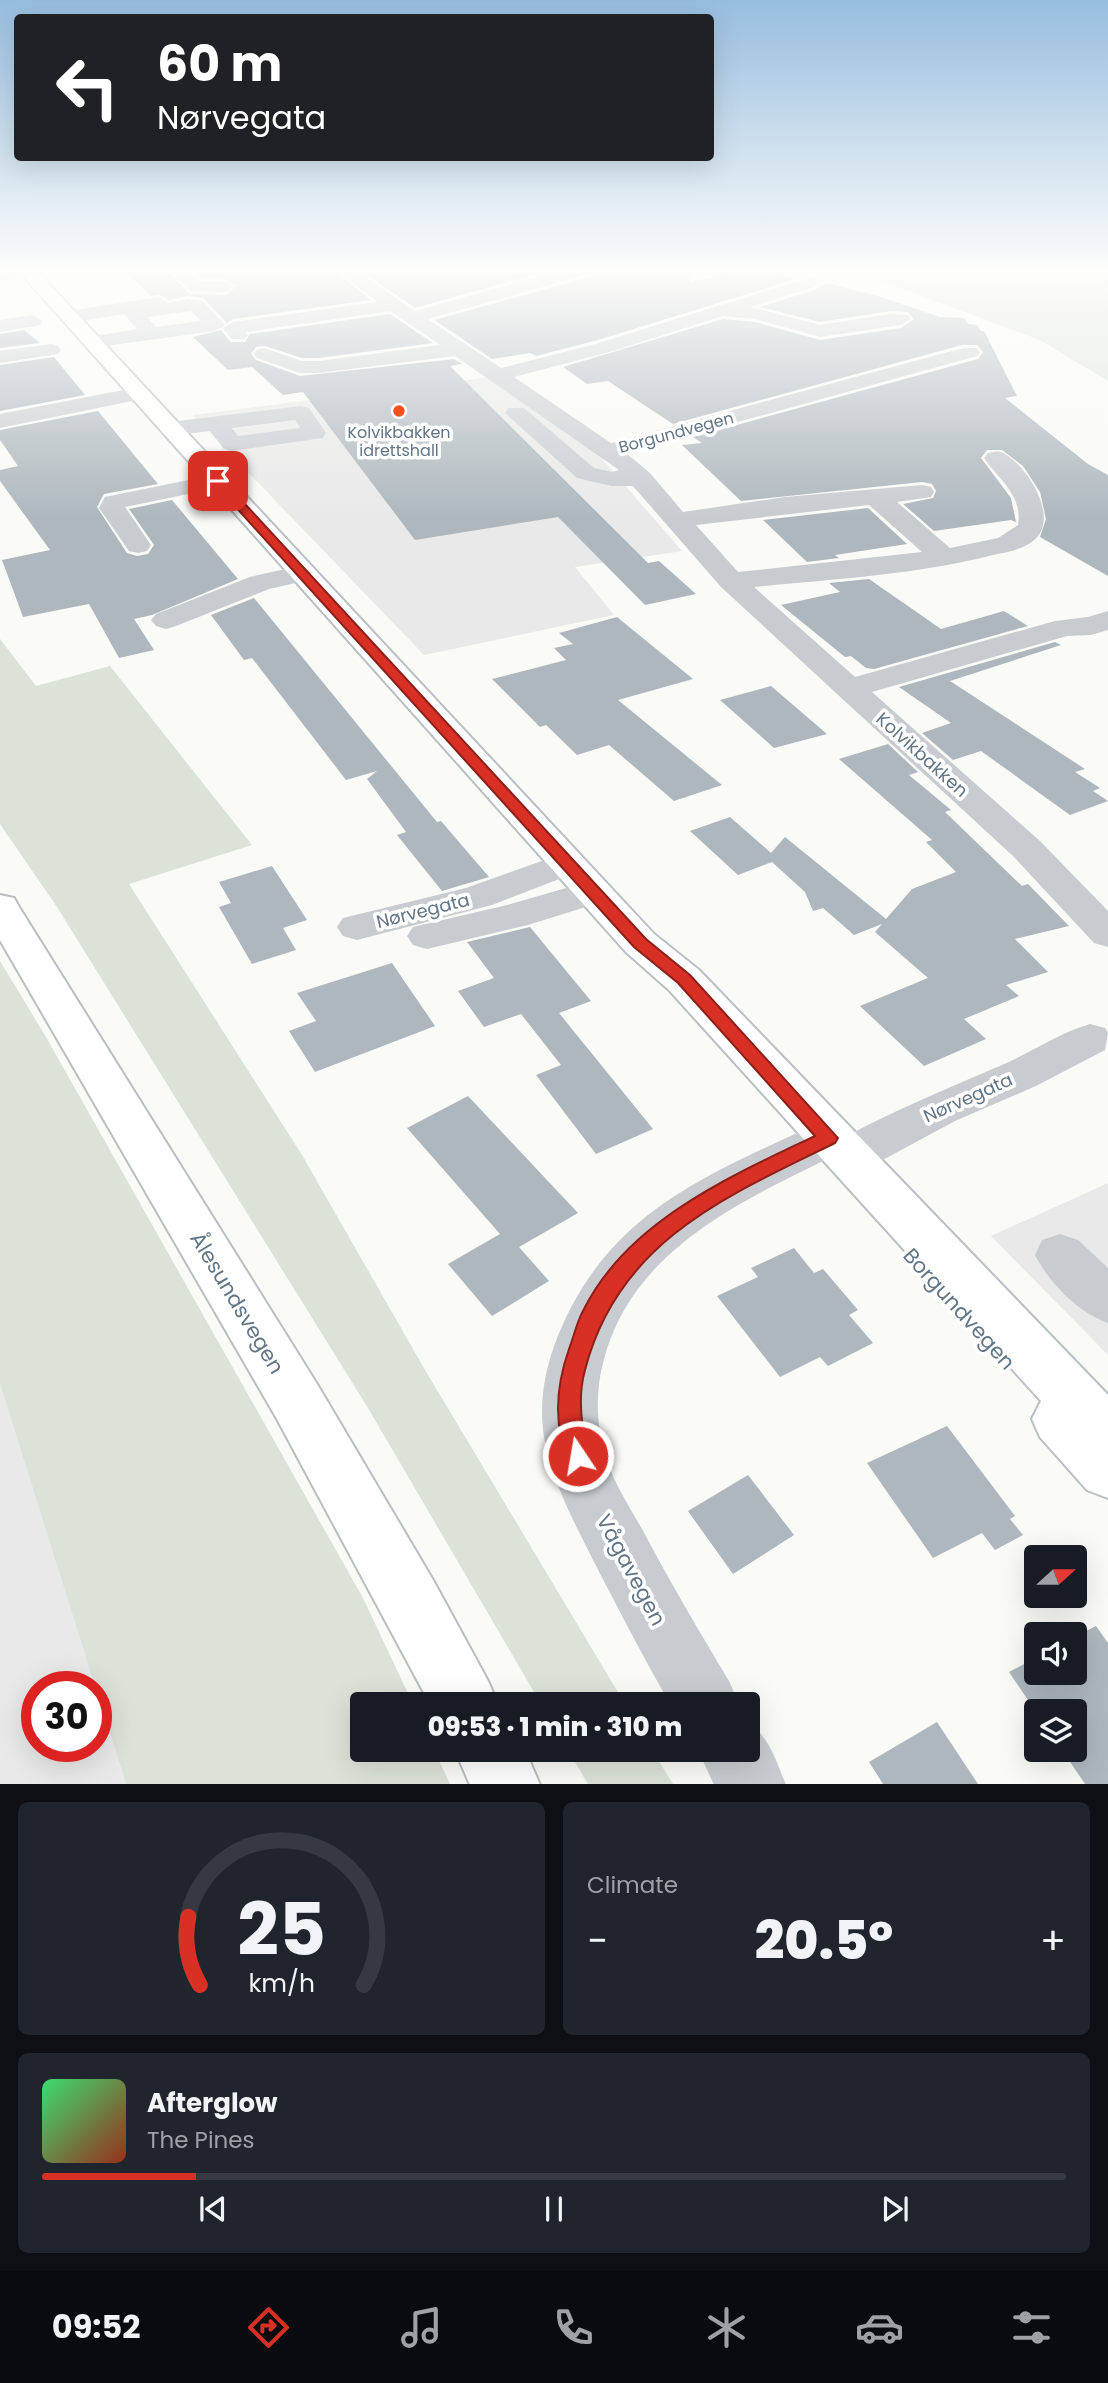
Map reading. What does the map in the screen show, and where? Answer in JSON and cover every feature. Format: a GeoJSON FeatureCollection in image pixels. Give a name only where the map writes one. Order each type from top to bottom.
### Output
{"type":"FeatureCollection","features":[{"type":"Feature","properties":{"kind":"main road"},"geometry":{"type":"LineString","coordinates":[[101,352],[640,943],[666,986],[829,1147]]}},
{"type":"Feature","properties":{"kind":"main road","name":"Ålesundsvegen"},"geometry":{"type":"LineString","coordinates":[[0,907],[285,1383],[403,1587],[459,1692]]}},
{"type":"Feature","properties":{"kind":"main road","name":"Borgundvegen"},"geometry":{"type":"LineString","coordinates":[[829,1147],[1100,1437]]}},
{"type":"Feature","properties":{"kind":"main road"},"geometry":{"type":"LineString","coordinates":[[495,1762],[506,1784]]}},
{"type":"Feature","properties":{"kind":"street"},"geometry":{"type":"LineString","coordinates":[[0,357],[40,352]]}},
{"type":"Feature","properties":{"kind":"street"},"geometry":{"type":"LineString","coordinates":[[264,354],[300,367],[319,367],[435,352]]}},
{"type":"Feature","properties":{"kind":"street","name":"Borgundvegen"},"geometry":{"type":"LineString","coordinates":[[465,352],[603,445],[668,437],[969,352]]}},
{"type":"Feature","properties":{"kind":"street"},"geometry":{"type":"LineString","coordinates":[[499,375],[585,352]]}},
{"type":"Feature","properties":{"kind":"street"},"geometry":{"type":"LineString","coordinates":[[0,421],[139,393]]}},
{"type":"Feature","properties":{"kind":"street"},"geometry":{"type":"LineString","coordinates":[[525,393],[510,395],[502,402],[586,473],[612,479],[641,478]]}},
{"type":"Feature","properties":{"kind":"street"},"geometry":{"type":"LineString","coordinates":[[603,445],[760,397]]}},
{"type":"Feature","properties":{"kind":"street"},"geometry":{"type":"LineString","coordinates":[[170,429],[216,423]]}},
{"type":"Feature","properties":{"kind":"street","name":"Kolvikbakken"},"geometry":{"type":"LineString","coordinates":[[603,445],[641,478],[731,581],[1027,849],[1108,934]]}},
{"type":"Feature","properties":{"kind":"street"},"geometry":{"type":"LineString","coordinates":[[731,581],[944,557],[1007,544],[1026,535],[1032,524],[1033,512],[1024,492],[996,458]]}},
{"type":"Feature","properties":{"kind":"street"},"geometry":{"type":"LineString","coordinates":[[138,545],[112,508],[114,502],[218,481]]}},
{"type":"Feature","properties":{"kind":"street"},"geometry":{"type":"LineString","coordinates":[[679,520],[785,505],[922,492]]}},
{"type":"Feature","properties":{"kind":"street"},"geometry":{"type":"LineString","coordinates":[[877,498],[944,557]]}},
{"type":"Feature","properties":{"kind":"street"},"geometry":{"type":"LineString","coordinates":[[166,620],[260,583],[303,573]]}},
{"type":"Feature","properties":{"kind":"street"},"geometry":{"type":"LineString","coordinates":[[850,688],[1065,627],[1102,626]]}},
{"type":"Feature","properties":{"kind":"street","name":"Nørvegata"},"geometry":{"type":"LineString","coordinates":[[357,927],[478,897],[567,863]]}},
{"type":"Feature","properties":{"kind":"street","name":"Nørvegata"},"geometry":{"type":"LineString","coordinates":[[392,945],[514,916],[594,892]]}},
{"type":"Feature","properties":{"kind":"street","name":"Nørvegata"},"geometry":{"type":"LineString","coordinates":[[829,1147],[939,1109],[1020,1075],[1090,1039]]}},
{"type":"Feature","properties":{"kind":"street","name":"Vågavegen"},"geometry":{"type":"LineString","coordinates":[[699,1692],[644,1597],[585,1483],[571,1429],[570,1385],[577,1352],[593,1312],[618,1277],[656,1236],[723,1189],[829,1147]]}},
{"type":"Feature","properties":{"kind":"street"},"geometry":{"type":"LineString","coordinates":[[1060,1255],[1108,1300]]}},
{"type":"Feature","properties":{"kind":"street"},"geometry":{"type":"LineString","coordinates":[[739,1762],[752,1784]]}},
{"type":"Feature","properties":{"kind":"shaded area"},"geometry":{"type":"Polygon","coordinates":[[[1060,352],[1108,352],[1108,381],[1060,352]]]}},
{"type":"Feature","properties":{"kind":"shaded area"},"geometry":{"type":"Polygon","coordinates":[[[489,377],[597,453],[682,551],[575,567],[614,615],[424,655],[193,415],[489,377]]]}},
{"type":"Feature","properties":{"kind":"shaded area"},"geometry":{"type":"Polygon","coordinates":[[[0,639],[36,686],[110,666],[252,845],[129,884],[302,1155],[425,1370],[618,1692],[534,1692],[368,1408],[57,907],[0,824],[0,639]]]}},
{"type":"Feature","properties":{"kind":"shaded area"},"geometry":{"type":"Polygon","coordinates":[[[0,961],[46,1037],[363,1598],[407,1692],[350,1692],[350,1762],[440,1762],[450,1784],[126,1784],[112,1740],[112,1671],[90,1671],[0,1384],[0,961]]]}},
{"type":"Feature","properties":{"kind":"shaded area"},"geometry":{"type":"Polygon","coordinates":[[[1108,1183],[1108,1355],[991,1236],[1108,1183]]]}},
{"type":"Feature","properties":{"kind":"shaded area"},"geometry":{"type":"Polygon","coordinates":[[[0,1384],[91,1671],[21,1671],[21,1762],[112,1762],[112,1740],[126,1784],[0,1784],[0,1384]]]}},
{"type":"Feature","properties":{"kind":"shaded area"},"geometry":{"type":"Polygon","coordinates":[[[575,1762],[659,1762],[673,1784],[588,1784],[575,1762]]]}},
{"type":"Feature","properties":{"kind":"building"},"geometry":{"type":"Polygon","coordinates":[[[209,352],[252,352],[256,360],[300,376],[454,359],[462,364],[450,366],[648,563],[659,561],[696,594],[645,605],[558,517],[415,540],[303,392],[283,395],[252,367],[228,370],[209,352]]]}},
{"type":"Feature","properties":{"kind":"building"},"geometry":{"type":"Polygon","coordinates":[[[284,352],[363,352],[319,358],[302,358],[284,352]]]}},
{"type":"Feature","properties":{"kind":"building"},"geometry":{"type":"Polygon","coordinates":[[[482,352],[551,352],[536,356],[530,353],[492,359],[482,352]]]}},
{"type":"Feature","properties":{"kind":"building"},"geometry":{"type":"Polygon","coordinates":[[[612,352],[935,352],[673,424],[608,381],[587,384],[563,367],[612,352]]]}},
{"type":"Feature","properties":{"kind":"building"},"geometry":{"type":"Polygon","coordinates":[[[983,352],[995,352],[1017,396],[1005,398],[1088,464],[1108,475],[1108,576],[1040,537],[1046,519],[1040,492],[1023,466],[1002,450],[987,450],[981,458],[1011,498],[1016,522],[1011,520],[934,531],[903,504],[933,498],[936,491],[932,484],[922,482],[741,501],[682,445],[702,443],[693,437],[978,359],[983,352]]]}},
{"type":"Feature","properties":{"kind":"building"},"geometry":{"type":"Polygon","coordinates":[[[54,357],[85,395],[0,411],[0,365],[54,357]]]}},
{"type":"Feature","properties":{"kind":"building"},"geometry":{"type":"Polygon","coordinates":[[[98,411],[158,484],[104,494],[97,507],[127,553],[137,556],[148,554],[154,545],[129,509],[172,500],[238,579],[152,615],[134,619],[154,650],[119,658],[89,604],[23,617],[2,560],[50,550],[0,481],[0,470],[18,466],[0,440],[0,430],[98,411]]]}},
{"type":"Feature","properties":{"kind":"building"},"geometry":{"type":"Polygon","coordinates":[[[868,508],[907,544],[807,562],[763,520],[868,508]]]}},
{"type":"Feature","properties":{"kind":"building"},"geometry":{"type":"Polygon","coordinates":[[[869,579],[941,629],[1004,611],[1028,626],[874,669],[866,668],[851,656],[845,657],[781,605],[840,592],[829,583],[869,579]]]}},
{"type":"Feature","properties":{"kind":"building"},"geometry":{"type":"Polygon","coordinates":[[[254,598],[437,822],[441,821],[489,877],[442,891],[397,835],[406,832],[367,779],[377,771],[346,780],[252,658],[244,660],[211,615],[254,598]]]}},
{"type":"Feature","properties":{"kind":"building"},"geometry":{"type":"Polygon","coordinates":[[[617,617],[693,679],[618,700],[722,785],[674,801],[609,745],[577,755],[546,725],[540,727],[492,679],[566,660],[554,648],[573,644],[559,633],[617,617]]]}},
{"type":"Feature","properties":{"kind":"building"},"geometry":{"type":"Polygon","coordinates":[[[1055,642],[1061,645],[950,681],[1085,769],[1075,772],[1100,788],[1093,791],[1108,801],[1070,815],[981,751],[953,760],[922,733],[951,723],[899,687],[1055,642]]]}},
{"type":"Feature","properties":{"kind":"building"},"geometry":{"type":"Polygon","coordinates":[[[771,686],[827,734],[774,748],[720,700],[771,686]]]}},
{"type":"Feature","properties":{"kind":"building"},"geometry":{"type":"Polygon","coordinates":[[[888,744],[918,772],[909,775],[951,810],[945,812],[1022,886],[1028,884],[1069,926],[1015,939],[1048,972],[1006,985],[1019,996],[964,1019],[986,1039],[924,1066],[860,1006],[928,978],[875,932],[882,924],[854,935],[823,908],[813,911],[805,892],[772,862],[738,875],[690,831],[730,817],[771,853],[785,837],[886,919],[912,889],[956,872],[926,842],[932,840],[839,759],[888,744]]]}},
{"type":"Feature","properties":{"kind":"building"},"geometry":{"type":"Polygon","coordinates":[[[272,866],[307,920],[283,928],[296,950],[252,964],[219,907],[231,903],[219,882],[272,866]]]}},
{"type":"Feature","properties":{"kind":"building"},"geometry":{"type":"Polygon","coordinates":[[[530,927],[591,1001],[559,1013],[653,1129],[596,1154],[536,1075],[561,1065],[521,1014],[484,1027],[458,991],[494,978],[467,942],[530,927]]]}},
{"type":"Feature","properties":{"kind":"building"},"geometry":{"type":"Polygon","coordinates":[[[392,963],[435,1026],[315,1072],[289,1031],[316,1021],[297,993],[392,963]]]}},
{"type":"Feature","properties":{"kind":"building"},"geometry":{"type":"Polygon","coordinates":[[[468,1096],[578,1213],[519,1247],[549,1281],[492,1316],[448,1264],[500,1234],[407,1128],[468,1096]]]}},
{"type":"Feature","properties":{"kind":"building"},"geometry":{"type":"Polygon","coordinates":[[[794,1248],[814,1273],[823,1269],[858,1310],[849,1315],[873,1343],[828,1366],[820,1357],[780,1377],[717,1296],[758,1277],[751,1268],[794,1248]]]}},
{"type":"Feature","properties":{"kind":"building"},"geometry":{"type":"Polygon","coordinates":[[[947,1426],[1015,1516],[1010,1519],[1023,1535],[995,1550],[982,1533],[933,1558],[867,1463],[947,1426]]]}},
{"type":"Feature","properties":{"kind":"building"},"geometry":{"type":"Polygon","coordinates":[[[748,1475],[794,1535],[733,1574],[688,1511],[748,1475]]]}},
{"type":"Feature","properties":{"kind":"building"},"geometry":{"type":"Polygon","coordinates":[[[1096,1626],[1108,1643],[1108,1784],[1085,1784],[1070,1762],[1087,1762],[1087,1699],[1027,1699],[1009,1672],[1024,1664],[1024,1685],[1087,1685],[1087,1630],[1096,1626]]]}},
{"type":"Feature","properties":{"kind":"building"},"geometry":{"type":"Polygon","coordinates":[[[937,1722],[978,1784],[883,1784],[869,1762],[937,1722]]]}},
{"type":"Feature","properties":{"kind":"place","name":"Kolvikbakken idrettshall"},"geometry":{"type":"Point","coordinates":[399,411]}},
{"type":"Feature","properties":{"kind":"route"},"geometry":{"type":"LineString","coordinates":[[218,481],[640,943],[684,979],[828,1138],[723,1189],[706,1200],[656,1236],[618,1277],[593,1312],[573,1369],[570,1385],[571,1429],[578,1456]]}}]}
